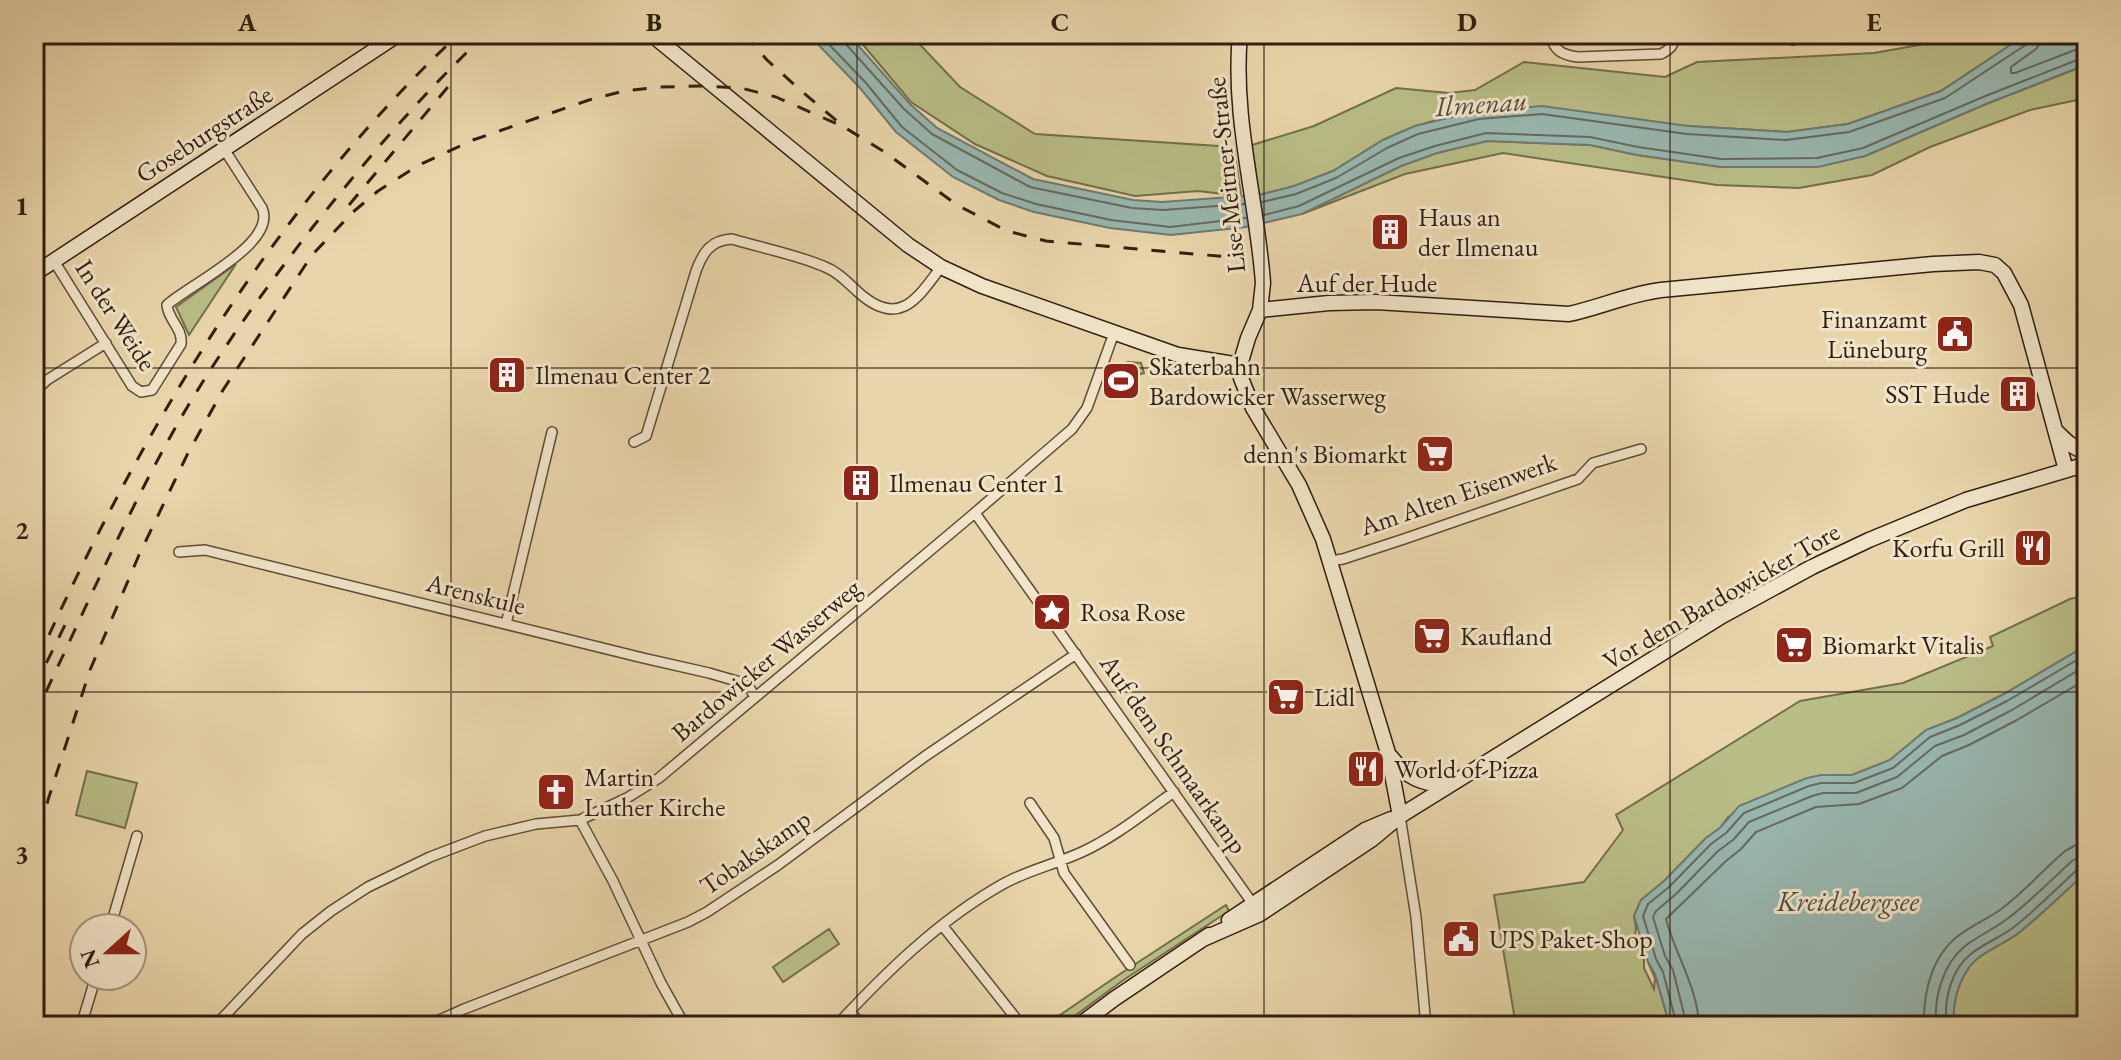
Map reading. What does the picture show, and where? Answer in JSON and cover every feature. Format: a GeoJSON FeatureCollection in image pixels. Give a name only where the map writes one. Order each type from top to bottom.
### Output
{"type":"FeatureCollection","features":[{"type":"Feature","properties":{"kind":"main road","name":"Goseburgstraße"},"geometry":{"type":"LineString","coordinates":[[34,274],[399,34]]}},
{"type":"Feature","properties":{"kind":"main road"},"geometry":{"type":"LineString","coordinates":[[651,34],[908,245],[941,267],[982,286],[1178,355],[1240,365],[1246,394],[1299,485],[1330,561],[1388,753],[1400,816]]}},
{"type":"Feature","properties":{"kind":"main road","name":"Lise-Meitner-Straße"},"geometry":{"type":"LineString","coordinates":[[1240,34],[1238,84],[1263,283],[1260,310]]}},
{"type":"Feature","properties":{"kind":"main road","name":"Auf der Hude"},"geometry":{"type":"LineString","coordinates":[[1240,365],[1260,310],[1364,302],[1569,314],[1624,297],[1661,290],[1979,262],[1995,265],[2004,273],[2021,305],[2066,470]]}},
{"type":"Feature","properties":{"kind":"main road"},"geometry":{"type":"LineString","coordinates":[[2055,430],[2070,445],[2087,452]]}},
{"type":"Feature","properties":{"kind":"main road","name":"Vor dem Bardowicker Tore"},"geometry":{"type":"LineString","coordinates":[[1203,939],[1260,914],[1371,840],[1400,816],[1722,616],[1812,567],[1966,500],[2087,464]]}},
{"type":"Feature","properties":{"kind":"main road"},"geometry":{"type":"LineString","coordinates":[[1388,753],[1401,770],[1415,780],[1448,786]]}},
{"type":"Feature","properties":{"kind":"main road","name":"Vor dem Bardowicker Tore"},"geometry":{"type":"LineString","coordinates":[[1203,939],[1365,830],[1400,816]]}},
{"type":"Feature","properties":{"kind":"main road"},"geometry":{"type":"LineString","coordinates":[[1078,1026],[1203,939]]}},
{"type":"Feature","properties":{"kind":"street"},"geometry":{"type":"LineString","coordinates":[[1550,34],[1557,51],[1566,56],[1661,54],[1670,50],[1675,34]]}},
{"type":"Feature","properties":{"kind":"street","name":"In der Weide"},"geometry":{"type":"LineString","coordinates":[[54,261],[132,386],[141,392],[152,390],[181,344],[182,336],[167,311],[167,305],[246,249],[264,223],[266,216],[262,208],[224,149]]}},
{"type":"Feature","properties":{"kind":"street"},"geometry":{"type":"LineString","coordinates":[[634,442],[646,436],[696,271],[705,251],[712,245],[732,239],[822,265],[840,275],[871,303],[890,309],[900,309],[914,301],[941,267]]}},
{"type":"Feature","properties":{"kind":"street","name":"Bardowicker Wasserweg"},"geometry":{"type":"LineString","coordinates":[[215,1026],[295,941],[331,911],[364,890],[430,857],[485,836],[536,824],[580,820],[651,784],[1054,446],[1087,408],[1114,333]]}},
{"type":"Feature","properties":{"kind":"street"},"geometry":{"type":"LineString","coordinates":[[34,392],[47,380],[106,343]]}},
{"type":"Feature","properties":{"kind":"street"},"geometry":{"type":"LineString","coordinates":[[506,624],[552,432]]}},
{"type":"Feature","properties":{"kind":"street","name":"Am Alten Eisenwerk"},"geometry":{"type":"LineString","coordinates":[[1330,561],[1578,479],[1593,463],[1641,449]]}},
{"type":"Feature","properties":{"kind":"street","name":"Auf dem Schmaarkamp"},"geometry":{"type":"LineString","coordinates":[[975,513],[1253,904]]}},
{"type":"Feature","properties":{"kind":"street","name":"Arenskule"},"geometry":{"type":"LineString","coordinates":[[179,552],[205,550],[709,673],[749,687],[755,697]]}},
{"type":"Feature","properties":{"kind":"street","name":"Tobakskamp"},"geometry":{"type":"LineString","coordinates":[[426,1026],[697,917],[753,882],[924,757],[1076,654]]}},
{"type":"Feature","properties":{"kind":"street"},"geometry":{"type":"LineString","coordinates":[[836,1026],[878,980],[942,925],[999,886],[1115,834],[1174,792]]}},
{"type":"Feature","properties":{"kind":"street"},"geometry":{"type":"LineString","coordinates":[[1030,803],[1054,838],[1064,873],[1130,965]]}},
{"type":"Feature","properties":{"kind":"street"},"geometry":{"type":"LineString","coordinates":[[1400,816],[1416,917],[1426,1026]]}},
{"type":"Feature","properties":{"kind":"street"},"geometry":{"type":"LineString","coordinates":[[580,820],[682,1025]]}},
{"type":"Feature","properties":{"kind":"street"},"geometry":{"type":"LineString","coordinates":[[115,912],[137,836]]}},
{"type":"Feature","properties":{"kind":"street"},"geometry":{"type":"LineString","coordinates":[[942,925],[1022,1026]]}},
{"type":"Feature","properties":{"kind":"street"},"geometry":{"type":"LineString","coordinates":[[81,1026],[91,992]]}},
{"type":"Feature","properties":{"kind":"street"},"geometry":{"type":"LineString","coordinates":[[850,1011],[862,1026]]}},
{"type":"Feature","properties":{"kind":"green space"},"geometry":{"type":"Polygon","coordinates":[[[854,34],[910,34],[960,87],[1035,134],[1234,147],[1241,196],[1198,191],[1135,196],[1047,176],[975,144],[911,102],[854,34]]]}},
{"type":"Feature","properties":{"kind":"green space"},"geometry":{"type":"Polygon","coordinates":[[[1956,34],[2027,34],[1941,91],[1848,124],[1787,132],[1688,126],[1437,120],[1383,140],[1333,171],[1259,195],[1252,145],[1314,126],[1396,88],[1449,93],[1475,90],[1524,62],[1665,77],[1697,62],[1874,53],[1947,40],[1956,34]]]}},
{"type":"Feature","properties":{"kind":"green space"},"geometry":{"type":"Polygon","coordinates":[[[2087,67],[2087,98],[2030,110],[1930,147],[1872,175],[1799,188],[1717,185],[1503,153],[1405,174],[1302,214],[1401,166],[1437,153],[1487,141],[1590,145],[1721,167],[1865,156],[2087,67]]]}},
{"type":"Feature","properties":{"kind":"green space"},"geometry":{"type":"Polygon","coordinates":[[[236,264],[189,335],[176,307],[236,264]]]}},
{"type":"Feature","properties":{"kind":"green space","name":"Skaterbahn Bardowicker Wasserweg"},"geometry":{"type":"Polygon","coordinates":[[[1128,362],[1141,363],[1144,373],[1130,377],[1123,392],[1117,396],[1115,376],[1119,368],[1128,362]]]}},
{"type":"Feature","properties":{"kind":"green space"},"geometry":{"type":"Polygon","coordinates":[[[2087,595],[2087,645],[2004,694],[1926,730],[1890,760],[1852,775],[1821,775],[1728,817],[1720,828],[1641,900],[1634,916],[1635,936],[1654,989],[1655,978],[1648,962],[1655,974],[1670,1026],[1516,1026],[1494,895],[1584,882],[1623,830],[1616,815],[1800,701],[1903,683],[1993,646],[1990,637],[2070,599],[2087,595]]]}},
{"type":"Feature","properties":{"kind":"green space"},"geometry":{"type":"Polygon","coordinates":[[[87,771],[137,783],[125,828],[76,815],[87,771]]]}},
{"type":"Feature","properties":{"kind":"green space"},"geometry":{"type":"Polygon","coordinates":[[[2087,872],[2087,1026],[1955,1026],[1956,998],[1971,965],[2021,931],[2087,872]]]}},
{"type":"Feature","properties":{"kind":"green space"},"geometry":{"type":"Polygon","coordinates":[[[1226,905],[1229,911],[1122,981],[1061,1026],[1044,1026],[1117,976],[1226,905]]]}},
{"type":"Feature","properties":{"kind":"green space"},"geometry":{"type":"Polygon","coordinates":[[[829,929],[839,944],[783,982],[773,967],[829,929]]]}},
{"type":"Feature","properties":{"kind":"water"},"geometry":{"type":"Polygon","coordinates":[[[808,34],[848,34],[910,104],[937,128],[1033,179],[1133,200],[1162,202],[1259,195],[1294,186],[1333,171],[1383,140],[1415,126],[1477,111],[1542,106],[1688,126],[1787,132],[1848,124],[1941,91],[2027,34],[2087,34],[2087,67],[2080,67],[1986,104],[1865,156],[1818,167],[1721,167],[1590,145],[1487,141],[1437,153],[1401,166],[1302,214],[1246,227],[1171,235],[1110,228],[1034,212],[999,200],[953,177],[896,132],[860,88],[808,34]]]}},
{"type":"Feature","properties":{"kind":"water","name":"Kreidebergsee"},"geometry":{"type":"Polygon","coordinates":[[[2087,645],[2087,872],[2021,931],[1971,965],[1956,998],[1955,1026],[1670,1026],[1634,916],[1641,900],[1720,828],[1739,806],[1807,778],[1852,775],[1890,760],[1926,730],[2004,694],[2087,645]]]}},
{"type":"Feature","properties":{"kind":"railway"},"geometry":{"type":"LineString","coordinates":[[49,635],[131,471],[225,314],[334,167],[394,99],[459,34]]}},
{"type":"Feature","properties":{"kind":"railway"},"geometry":{"type":"LineString","coordinates":[[34,717],[139,495],[178,423],[225,348],[294,251],[353,177],[417,104],[486,34]]}},
{"type":"Feature","properties":{"kind":"railway"},"geometry":{"type":"LineString","coordinates":[[745,34],[767,60],[844,127],[883,151],[957,205],[1007,231],[1046,241],[1240,258]]}},
{"type":"Feature","properties":{"kind":"railway"},"geometry":{"type":"LineString","coordinates":[[349,205],[452,82]]}},
{"type":"Feature","properties":{"kind":"railway"},"geometry":{"type":"LineString","coordinates":[[34,858],[48,800],[90,670],[139,555],[188,453],[223,390],[312,255],[353,212],[378,191],[419,165],[473,140],[624,91],[660,87],[741,88],[776,97],[844,127]]}},
{"type":"Feature","properties":{"kind":"railway"},"geometry":{"type":"LineString","coordinates":[[34,688],[66,623]]}},
{"type":"Feature","properties":{"kind":"place","name":"Haus an der Ilmenau"},"geometry":{"type":"Point","coordinates":[1390,232]}},
{"type":"Feature","properties":{"kind":"place","name":"Finanzamt Lüneburg"},"geometry":{"type":"Point","coordinates":[1955,334]}},
{"type":"Feature","properties":{"kind":"place","name":"Ilmenau Center 2"},"geometry":{"type":"Point","coordinates":[507,375]}},
{"type":"Feature","properties":{"kind":"place","name":"Skaterbahn Bardowicker Wasserweg"},"geometry":{"type":"Point","coordinates":[1121,381]}},
{"type":"Feature","properties":{"kind":"place","name":"SST Hude"},"geometry":{"type":"Point","coordinates":[2018,394]}},
{"type":"Feature","properties":{"kind":"place","name":"denn's Biomarkt"},"geometry":{"type":"Point","coordinates":[1435,454]}},
{"type":"Feature","properties":{"kind":"place","name":"Ilmenau Center 1"},"geometry":{"type":"Point","coordinates":[861,483]}},
{"type":"Feature","properties":{"kind":"place","name":"Korfu Grill"},"geometry":{"type":"Point","coordinates":[2033,548]}},
{"type":"Feature","properties":{"kind":"place","name":"Rosa Rose"},"geometry":{"type":"Point","coordinates":[1052,612]}},
{"type":"Feature","properties":{"kind":"place","name":"Kaufland"},"geometry":{"type":"Point","coordinates":[1432,636]}},
{"type":"Feature","properties":{"kind":"place","name":"Biomarkt Vitalis"},"geometry":{"type":"Point","coordinates":[1794,645]}},
{"type":"Feature","properties":{"kind":"place","name":"Lidl"},"geometry":{"type":"Point","coordinates":[1286,697]}},
{"type":"Feature","properties":{"kind":"place","name":"World of Pizza"},"geometry":{"type":"Point","coordinates":[1366,769]}},
{"type":"Feature","properties":{"kind":"place","name":"Martin Luther Kirche"},"geometry":{"type":"Point","coordinates":[556,792]}},
{"type":"Feature","properties":{"kind":"place","name":"UPS Paket-Shop"},"geometry":{"type":"Point","coordinates":[1461,939]}},
{"type":"Feature","properties":{"kind":"water label","name":"Ilmenau"},"geometry":{"type":"Point","coordinates":[1481,103]}}]}
